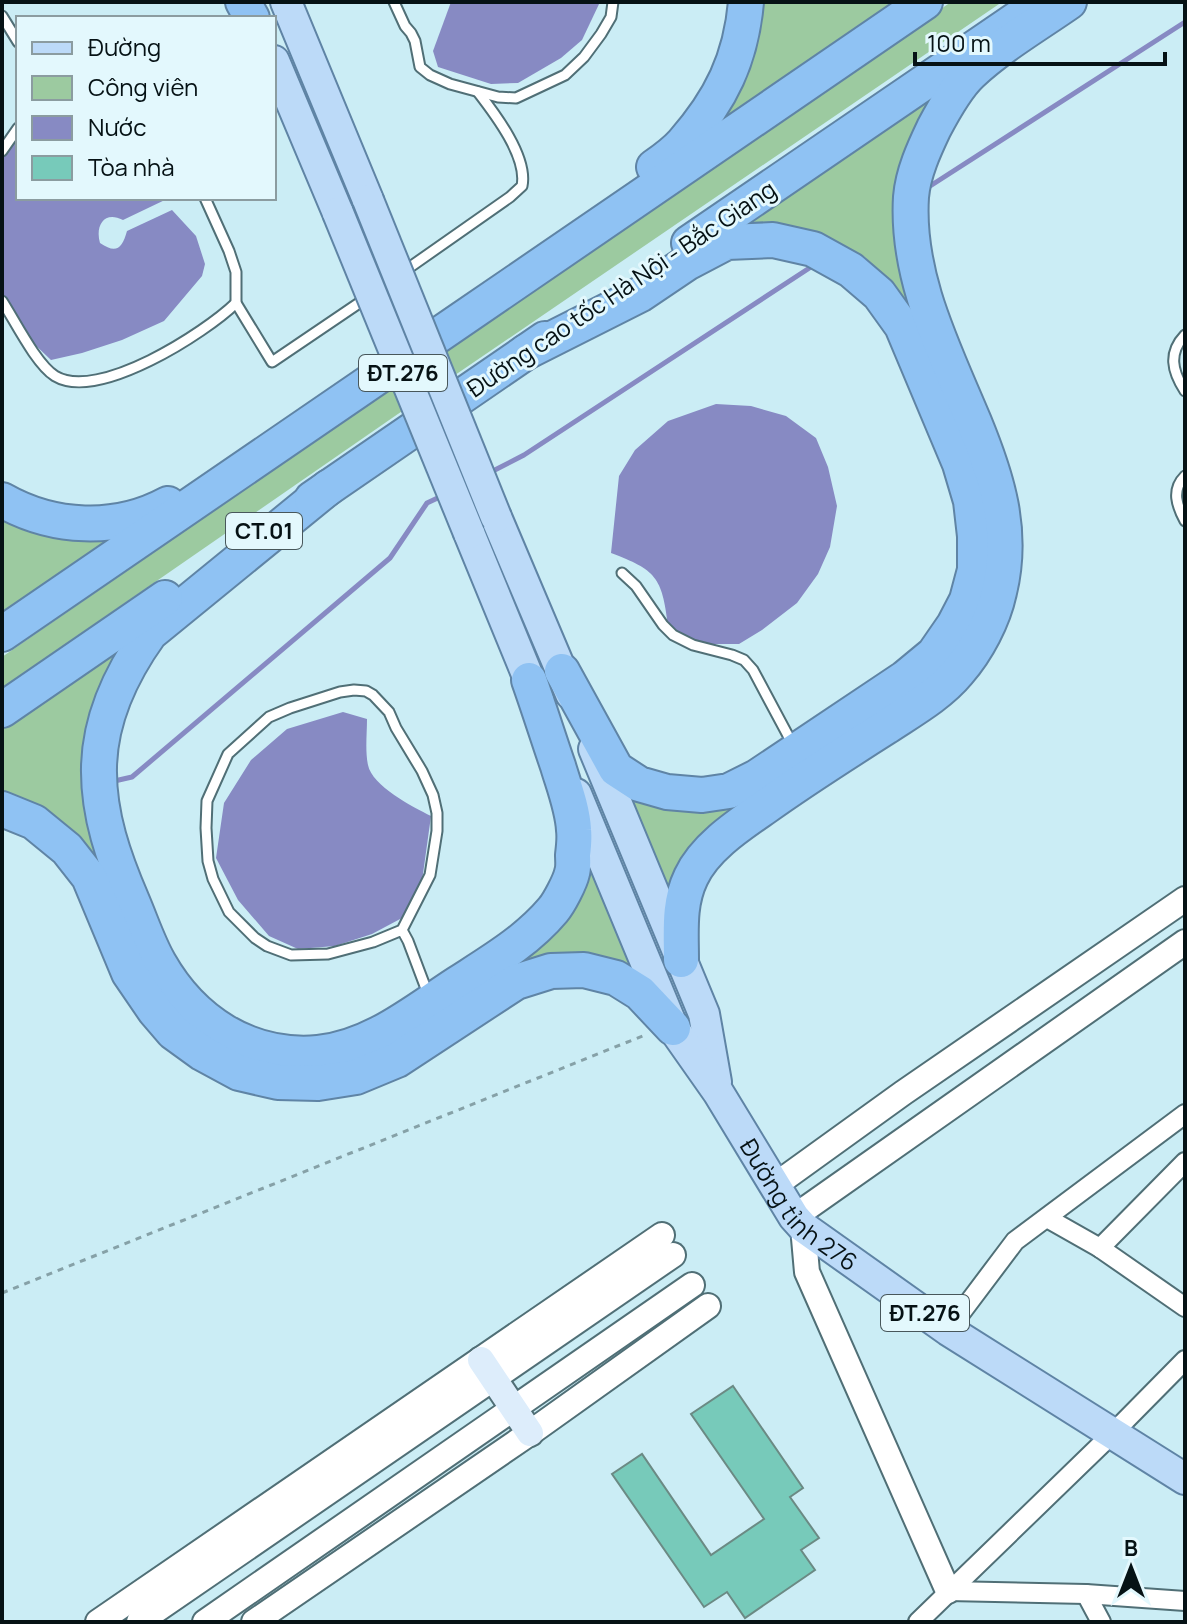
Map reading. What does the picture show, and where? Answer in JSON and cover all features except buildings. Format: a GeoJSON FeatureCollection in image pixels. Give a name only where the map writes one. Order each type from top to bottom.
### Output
{"type":"FeatureCollection","features":[{"type":"Feature","properties":{"kind":"highway"},"geometry":{"type":"LineString","coordinates":[[481,308],[681,145],[711,106],[730,73],[743,31],[746,2]]}},
{"type":"Feature","properties":{"kind":"highway","name":"CT.01"},"geometry":{"type":"LineString","coordinates":[[2,634],[925,2]]}},
{"type":"Feature","properties":{"kind":"highway","name":"Đường cao tốc Hà Nội - Bắc Giang"},"geometry":{"type":"LineString","coordinates":[[2,710],[1042,2]]}},
{"type":"Feature","properties":{"kind":"highway"},"geometry":{"type":"LineString","coordinates":[[681,960],[680,908],[691,875],[717,843],[775,800],[925,701],[957,673],[982,636],[996,608],[1004,570],[1005,537],[1000,495],[930,316],[918,277],[912,235],[911,194],[923,152],[941,115],[969,75],[1000,49],[1069,2]]}},
{"type":"Feature","properties":{"kind":"highway"},"geometry":{"type":"LineString","coordinates":[[526,352],[641,294],[687,263],[727,242],[773,240],[813,249],[851,270],[879,294],[902,326],[960,464],[971,501],[975,536],[975,570],[967,600],[934,654],[905,678],[796,751],[729,791],[702,795],[667,792],[639,784],[616,769],[562,671]]}},
{"type":"Feature","properties":{"kind":"highway"},"geometry":{"type":"LineString","coordinates":[[2,500],[27,513],[62,522],[113,522],[137,517],[164,506],[254,450],[330,408]]}},
{"type":"Feature","properties":{"kind":"highway"},"geometry":{"type":"LineString","coordinates":[[329,487],[150,633],[131,660],[115,694],[103,732],[99,767],[106,831],[117,867],[158,962],[195,1012],[220,1031],[249,1044],[285,1052],[317,1053],[351,1047],[382,1033],[532,933],[555,908],[572,873],[575,829],[566,790],[529,680]]}},
{"type":"Feature","properties":{"kind":"highway"},"geometry":{"type":"LineString","coordinates":[[2,809],[34,822],[67,849],[89,877],[129,973],[173,1032],[202,1053],[239,1073],[278,1082],[318,1083],[356,1077],[397,1060],[516,982],[551,971],[584,970],[616,978],[640,993],[672,1026]]}},
{"type":"Feature","properties":{"kind":"main road","name":"Đường tỉnh 276"},"geometry":{"type":"LineString","coordinates":[[286,2],[496,517],[704,1014],[718,1092]]}},
{"type":"Feature","properties":{"kind":"main road","name":"Đường tỉnh 276"},"geometry":{"type":"LineString","coordinates":[[276,66],[672,1026],[718,1092],[774,1186],[799,1222],[948,1330],[1185,1479]]}},
{"type":"Feature","properties":{"kind":"main road"},"geometry":{"type":"LineString","coordinates":[[488,1370],[530,1433]]}},
{"type":"Feature","properties":{"kind":"street"},"geometry":{"type":"LineString","coordinates":[[774,1186],[1185,899]]}},
{"type":"Feature","properties":{"kind":"street"},"geometry":{"type":"LineString","coordinates":[[948,1591],[807,1272],[799,1222],[1185,942]]}},
{"type":"Feature","properties":{"kind":"street"},"geometry":{"type":"LineString","coordinates":[[948,1330],[1015,1241],[1185,1114]]}},
{"type":"Feature","properties":{"kind":"street"},"geometry":{"type":"LineString","coordinates":[[1100,1248],[1185,1162]]}},
{"type":"Feature","properties":{"kind":"street"},"geometry":{"type":"LineString","coordinates":[[1047,1218],[1100,1248],[1185,1307]]}},
{"type":"Feature","properties":{"kind":"street"},"geometry":{"type":"LineString","coordinates":[[139,1622],[667,1245]]}},
{"type":"Feature","properties":{"kind":"street"},"geometry":{"type":"LineString","coordinates":[[205,1622],[692,1285]]}},
{"type":"Feature","properties":{"kind":"street"},"geometry":{"type":"LineString","coordinates":[[254,1622],[530,1433],[708,1306]]}},
{"type":"Feature","properties":{"kind":"street"},"geometry":{"type":"LineString","coordinates":[[918,1622],[1185,1360]]}},
{"type":"Feature","properties":{"kind":"street"},"geometry":{"type":"LineString","coordinates":[[98,1622],[488,1370]]}},
{"type":"Feature","properties":{"kind":"street"},"geometry":{"type":"LineString","coordinates":[[948,1591],[1086,1594],[1185,1601]]}},
{"type":"Feature","properties":{"kind":"street"},"geometry":{"type":"LineString","coordinates":[[1086,1594],[1101,1622]]}},
{"type":"Feature","properties":{"kind":"lane"},"geometry":{"type":"LineString","coordinates":[[394,2],[415,41],[420,67],[430,75],[478,92],[516,98],[565,75],[584,57],[611,17],[613,2]]}},
{"type":"Feature","properties":{"kind":"lane"},"geometry":{"type":"LineString","coordinates":[[2,16],[16,39]]}},
{"type":"Feature","properties":{"kind":"lane"},"geometry":{"type":"LineString","coordinates":[[393,279],[522,186],[523,171],[514,149],[497,116],[478,92]]}},
{"type":"Feature","properties":{"kind":"lane"},"geometry":{"type":"LineString","coordinates":[[2,151],[16,131]]}},
{"type":"Feature","properties":{"kind":"lane"},"geometry":{"type":"LineString","coordinates":[[206,200],[236,272],[236,303],[272,362],[380,288]]}},
{"type":"Feature","properties":{"kind":"lane"},"geometry":{"type":"LineString","coordinates":[[2,301],[46,367],[57,377],[74,381],[101,380],[145,362],[197,334],[236,303]]}},
{"type":"Feature","properties":{"kind":"lane"},"geometry":{"type":"LineString","coordinates":[[1185,335],[1175,349],[1172,362],[1176,377],[1185,391]]}},
{"type":"Feature","properties":{"kind":"lane"},"geometry":{"type":"LineString","coordinates":[[1185,476],[1176,493],[1185,521]]}},
{"type":"Feature","properties":{"kind":"lane"},"geometry":{"type":"LineString","coordinates":[[622,573],[636,586],[673,635],[693,645],[744,660],[753,670],[796,751]]}},
{"type":"Feature","properties":{"kind":"lane"},"geometry":{"type":"LineString","coordinates":[[354,690],[373,695],[389,712],[422,771],[437,813],[430,875],[402,930],[373,942],[328,954],[291,955],[255,938],[229,912],[208,861],[207,801],[228,754],[269,717],[354,690]]}},
{"type":"Feature","properties":{"kind":"lane"},"geometry":{"type":"LineString","coordinates":[[402,930],[431,1001]]}},
{"type":"Feature","properties":{"kind":"path"},"geometry":{"type":"LineString","coordinates":[[2,1293],[672,1026]]}},
{"type":"Feature","properties":{"kind":"green space"},"geometry":{"type":"Polygon","coordinates":[[[759,2],[910,2],[704,142],[759,2]]]}},
{"type":"Feature","properties":{"kind":"green space"},"geometry":{"type":"Polygon","coordinates":[[[951,2],[1002,2],[2,688],[2,657],[951,2]]]}},
{"type":"Feature","properties":{"kind":"green space"},"geometry":{"type":"Polygon","coordinates":[[[963,65],[929,108],[919,322],[865,257],[816,234],[722,233],[963,65]]]}},
{"type":"Feature","properties":{"kind":"green space"},"geometry":{"type":"Polygon","coordinates":[[[2,508],[136,526],[2,618],[2,508]]]}},
{"type":"Feature","properties":{"kind":"green space"},"geometry":{"type":"Polygon","coordinates":[[[127,645],[104,875],[2,796],[2,718],[127,645]]]}},
{"type":"Feature","properties":{"kind":"green space"},"geometry":{"type":"Polygon","coordinates":[[[611,779],[768,788],[668,903],[611,779]]]}},
{"type":"Feature","properties":{"kind":"green space"},"geometry":{"type":"Polygon","coordinates":[[[588,848],[642,974],[504,974],[588,848]]]}},
{"type":"Feature","properties":{"kind":"water"},"geometry":{"type":"Polygon","coordinates":[[[451,2],[600,2],[582,40],[561,58],[518,83],[491,84],[438,67],[433,51],[451,2]]]}},
{"type":"Feature","properties":{"kind":"water"},"geometry":{"type":"Polygon","coordinates":[[[16,124],[16,200],[165,200],[123,220],[106,218],[99,231],[100,243],[118,248],[127,231],[172,210],[196,236],[205,264],[202,276],[164,321],[122,340],[51,360],[30,340],[2,294],[2,142],[16,124]]]}},
{"type":"Feature","properties":{"kind":"water"},"geometry":{"type":"Polygon","coordinates":[[[716,404],[751,406],[786,416],[816,438],[828,467],[837,506],[830,547],[818,574],[797,603],[739,644],[711,644],[685,638],[668,625],[663,596],[654,577],[638,565],[611,553],[619,476],[635,450],[668,421],[716,404]]]}},
{"type":"Feature","properties":{"kind":"water"},"geometry":{"type":"Polygon","coordinates":[[[343,712],[367,719],[367,760],[377,781],[394,795],[431,816],[422,881],[402,918],[372,934],[335,946],[298,949],[269,936],[238,900],[216,858],[224,803],[251,760],[287,729],[343,712]]]}},
{"type":"Feature","properties":{"kind":"waterway"},"geometry":{"type":"LineString","coordinates":[[927,188],[1185,22]]}},
{"type":"Feature","properties":{"kind":"waterway"},"geometry":{"type":"LineString","coordinates":[[489,473],[524,455],[814,265]]}},
{"type":"Feature","properties":{"kind":"waterway"},"geometry":{"type":"LineString","coordinates":[[110,782],[132,777],[390,558],[427,503],[444,495]]}}]}
